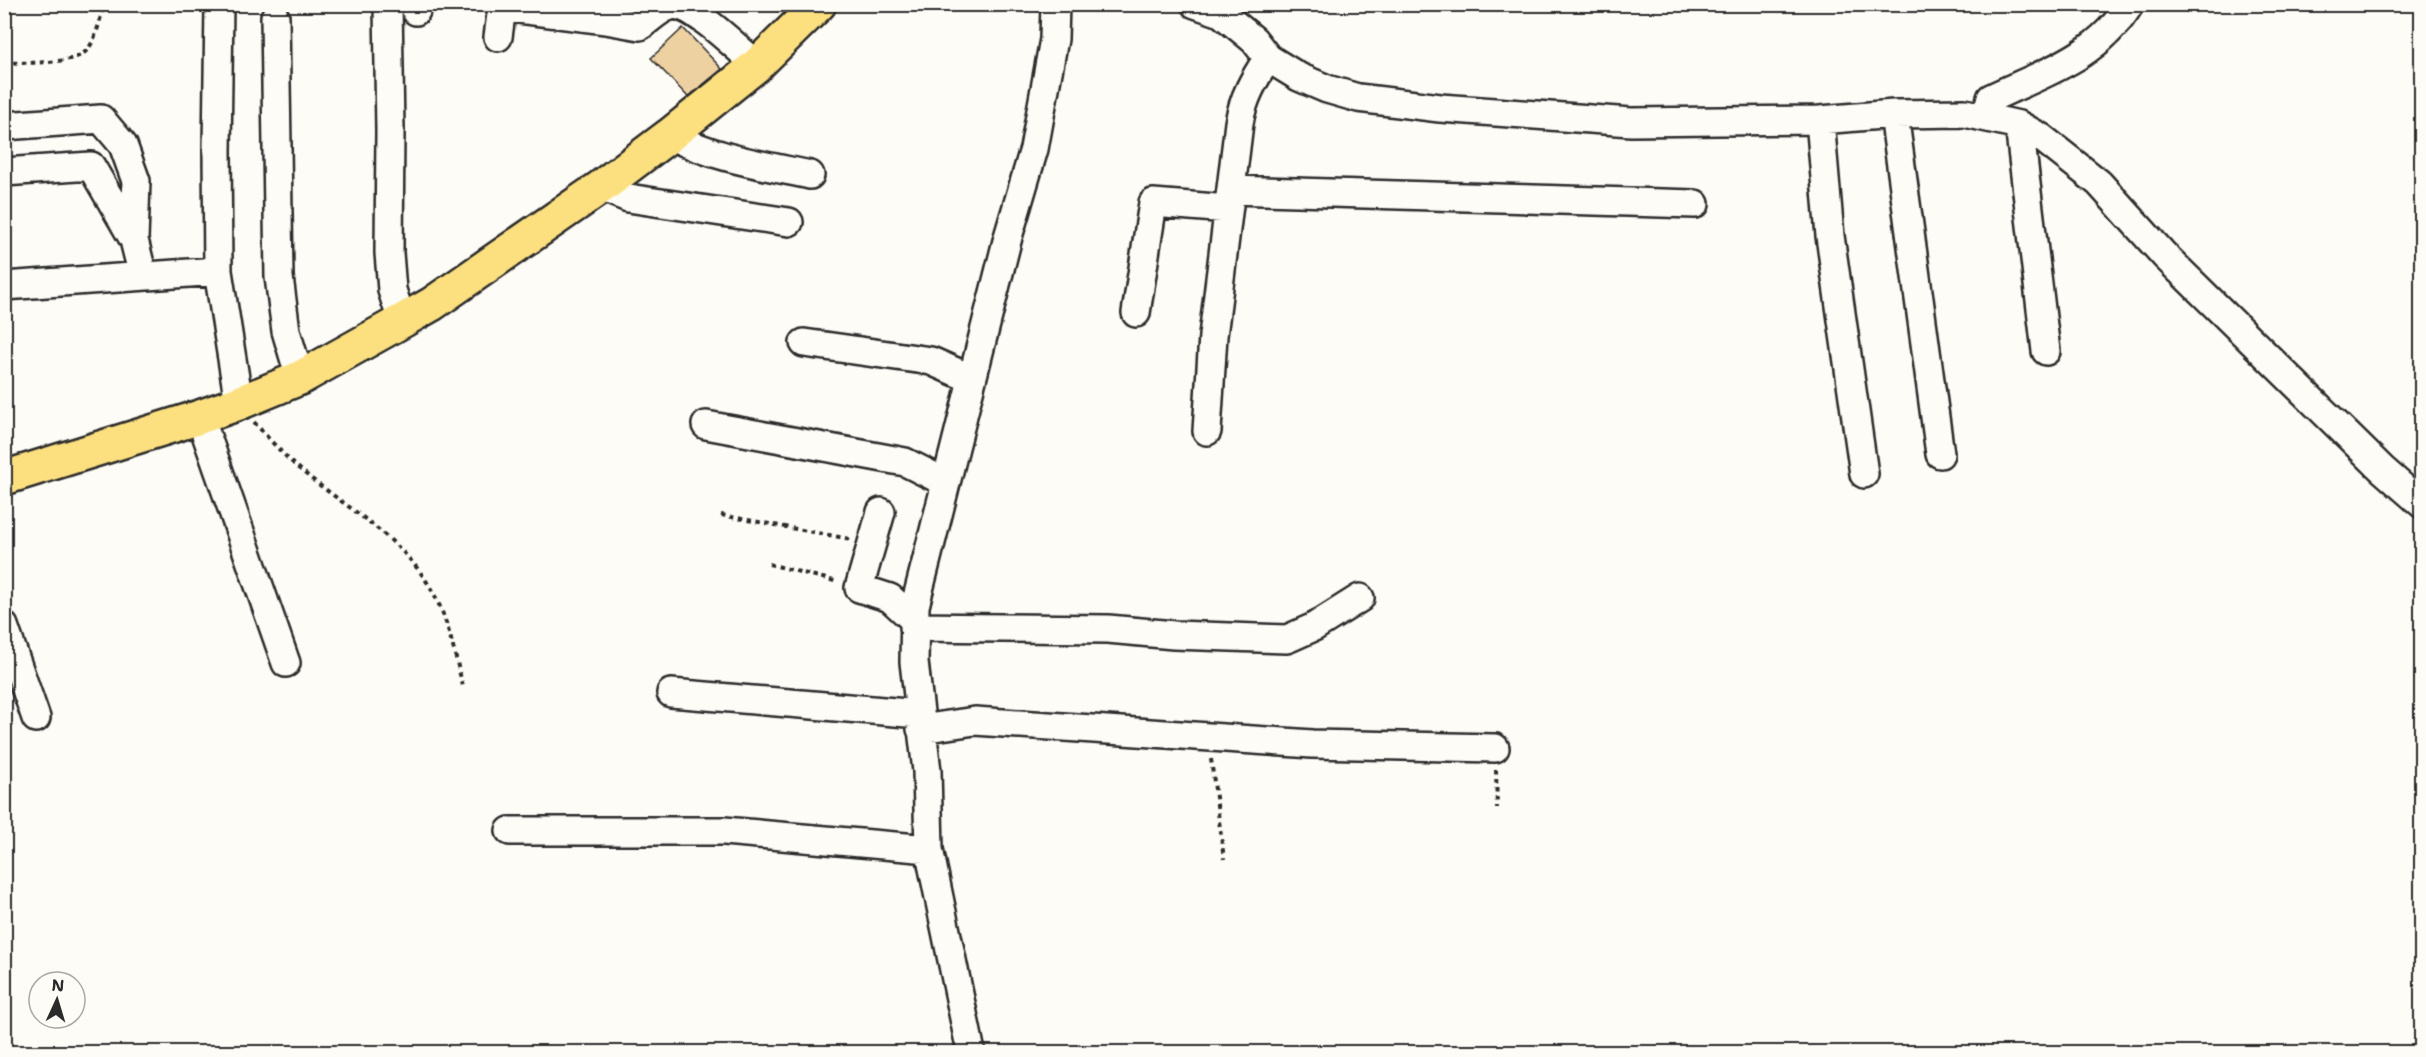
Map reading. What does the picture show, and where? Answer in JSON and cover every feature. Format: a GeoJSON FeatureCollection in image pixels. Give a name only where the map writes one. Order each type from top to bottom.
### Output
{"type":"FeatureCollection","features":[{"type":"Feature","properties":{"kind":"main road"},"geometry":{"type":"LineString","coordinates":[[4,478],[239,403],[300,378],[432,304],[601,187],[670,135],[757,65],[819,4]]}},
{"type":"Feature","properties":{"kind":"street"},"geometry":{"type":"LineString","coordinates":[[219,4],[218,271],[239,403]]}},
{"type":"Feature","properties":{"kind":"street"},"geometry":{"type":"LineString","coordinates":[[388,4],[389,253],[392,290],[402,321]]}},
{"type":"Feature","properties":{"kind":"street"},"geometry":{"type":"LineString","coordinates":[[971,1053],[929,849],[927,771],[920,721],[914,623],[922,569],[1042,112],[1054,39],[1054,4]]}},
{"type":"Feature","properties":{"kind":"street"},"geometry":{"type":"LineString","coordinates":[[1195,4],[1224,9],[1268,58],[1299,77],[1327,89],[1358,98],[1440,108],[1631,122],[1821,120],[1894,114],[1965,113],[2019,125],[2042,138],[2099,183],[2164,255],[2382,469],[2421,504]]}},
{"type":"Feature","properties":{"kind":"street"},"geometry":{"type":"LineString","coordinates":[[1986,116],[1991,98],[2074,60],[2105,33],[2130,4]]}},
{"type":"Feature","properties":{"kind":"street"},"geometry":{"type":"LineString","coordinates":[[498,37],[502,7],[606,20],[640,27],[668,6],[676,5],[693,11],[757,65]]}},
{"type":"Feature","properties":{"kind":"street"},"geometry":{"type":"LineString","coordinates":[[275,17],[279,277],[286,331],[300,378]]}},
{"type":"Feature","properties":{"kind":"street"},"geometry":{"type":"LineString","coordinates":[[1207,431],[1214,336],[1242,105],[1249,88],[1268,58]]}},
{"type":"Feature","properties":{"kind":"street"},"geometry":{"type":"LineString","coordinates":[[1894,114],[1940,454]]}},
{"type":"Feature","properties":{"kind":"street"},"geometry":{"type":"LineString","coordinates":[[4,126],[100,119],[123,145],[130,159],[136,181],[134,240],[143,276]]}},
{"type":"Feature","properties":{"kind":"street"},"geometry":{"type":"LineString","coordinates":[[1821,120],[1830,236],[1864,474]]}},
{"type":"Feature","properties":{"kind":"street"},"geometry":{"type":"LineString","coordinates":[[2019,125],[2046,351]]}},
{"type":"Feature","properties":{"kind":"street"},"geometry":{"type":"LineString","coordinates":[[670,135],[690,146],[734,160],[810,175]]}},
{"type":"Feature","properties":{"kind":"street"},"geometry":{"type":"LineString","coordinates":[[4,172],[91,166],[134,240]]}},
{"type":"Feature","properties":{"kind":"street"},"geometry":{"type":"LineString","coordinates":[[601,187],[628,198],[789,222]]}},
{"type":"Feature","properties":{"kind":"street"},"geometry":{"type":"LineString","coordinates":[[1136,313],[1153,203],[1229,199],[1695,204]]}},
{"type":"Feature","properties":{"kind":"street"},"geometry":{"type":"LineString","coordinates":[[4,286],[218,271]]}},
{"type":"Feature","properties":{"kind":"street"},"geometry":{"type":"LineString","coordinates":[[804,343],[931,361],[972,379]]}},
{"type":"Feature","properties":{"kind":"street"},"geometry":{"type":"LineString","coordinates":[[200,417],[286,663]]}},
{"type":"Feature","properties":{"kind":"street"},"geometry":{"type":"LineString","coordinates":[[706,425],[905,462],[945,482]]}},
{"type":"Feature","properties":{"kind":"street"},"geometry":{"type":"LineString","coordinates":[[881,512],[859,588],[890,598],[914,623],[1108,629],[1174,635],[1287,639],[1314,627],[1360,598]]}},
{"type":"Feature","properties":{"kind":"street"},"geometry":{"type":"LineString","coordinates":[[4,626],[36,718]]}},
{"type":"Feature","properties":{"kind":"street"},"geometry":{"type":"LineString","coordinates":[[671,693],[920,721],[975,721],[1312,744],[1495,748]]}},
{"type":"Feature","properties":{"kind":"street"},"geometry":{"type":"LineString","coordinates":[[510,831],[724,831],[929,849]]}},
{"type":"Feature","properties":{"kind":"path"},"geometry":{"type":"LineString","coordinates":[[4,63],[58,61],[80,56],[93,40],[104,4]]}},
{"type":"Feature","properties":{"kind":"path"},"geometry":{"type":"LineString","coordinates":[[239,403],[263,432],[300,469],[387,537],[414,564],[431,588],[449,632],[463,686]]}},
{"type":"Feature","properties":{"kind":"path"},"geometry":{"type":"LineString","coordinates":[[721,515],[872,543]]}},
{"type":"Feature","properties":{"kind":"path"},"geometry":{"type":"LineString","coordinates":[[769,564],[859,588]]}},
{"type":"Feature","properties":{"kind":"path"},"geometry":{"type":"LineString","coordinates":[[1207,736],[1224,859]]}},
{"type":"Feature","properties":{"kind":"path"},"geometry":{"type":"LineString","coordinates":[[1495,748],[1497,808]]}},
{"type":"Feature","properties":{"kind":"building"},"geometry":{"type":"Polygon","coordinates":[[[683,28],[722,69],[688,97],[651,58],[683,28]]]}}]}
